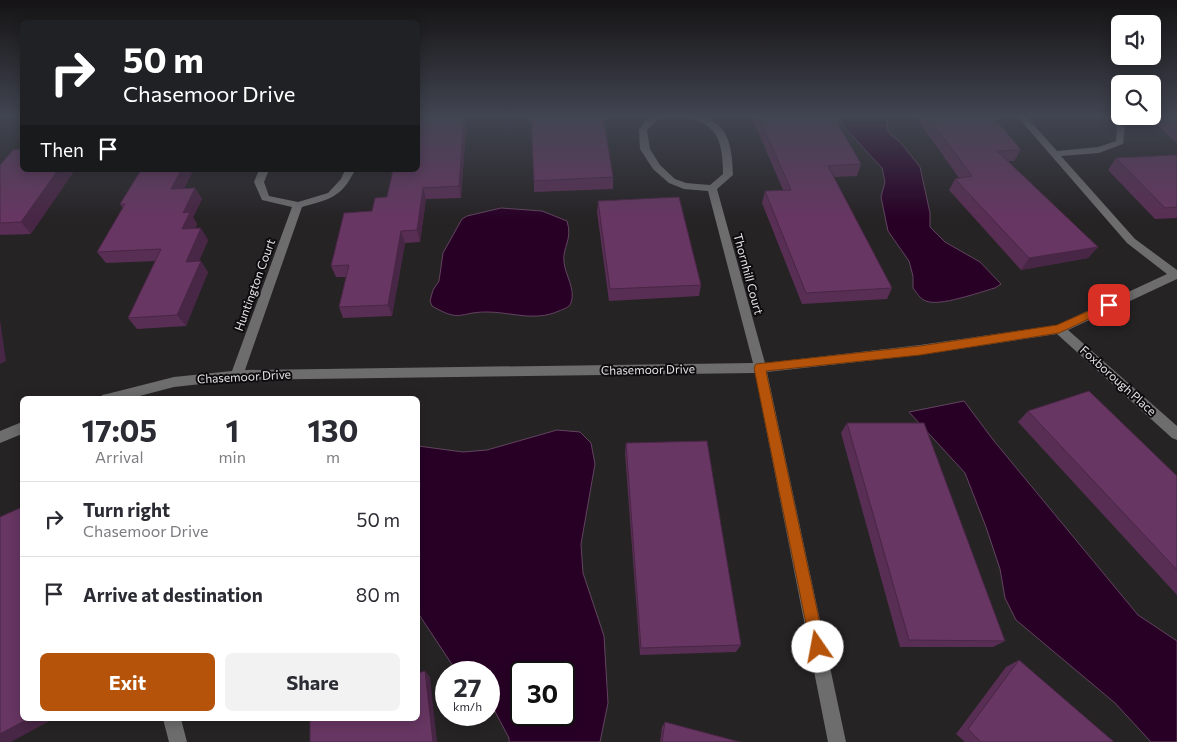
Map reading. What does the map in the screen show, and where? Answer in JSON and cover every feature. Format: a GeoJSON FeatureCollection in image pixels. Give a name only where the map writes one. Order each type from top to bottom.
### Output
{"type":"FeatureCollection","features":[{"type":"Feature","properties":{"kind":"street"},"geometry":{"type":"LineString","coordinates":[[645,150],[656,167],[672,181],[684,186],[712,188],[728,175],[726,150]]}},
{"type":"Feature","properties":{"kind":"street"},"geometry":{"type":"LineString","coordinates":[[1052,150],[1131,241],[1176,274]]}},
{"type":"Feature","properties":{"kind":"street"},"geometry":{"type":"LineString","coordinates":[[1056,154],[1100,150]]}},
{"type":"Feature","properties":{"kind":"street"},"geometry":{"type":"LineString","coordinates":[[263,172],[259,182],[265,198],[298,205],[331,195],[345,180],[349,172]]}},
{"type":"Feature","properties":{"kind":"street","name":"Thornhill Court"},"geometry":{"type":"LineString","coordinates":[[712,188],[760,368],[837,742]]}},
{"type":"Feature","properties":{"kind":"street","name":"Huntington Court"},"geometry":{"type":"LineString","coordinates":[[237,375],[298,205]]}},
{"type":"Feature","properties":{"kind":"street","name":"Chasemoor Drive"},"geometry":{"type":"LineString","coordinates":[[119,396],[174,382],[237,375],[760,368],[920,350],[1059,329],[1176,274]]}},
{"type":"Feature","properties":{"kind":"street","name":"Foxborough Place"},"geometry":{"type":"LineString","coordinates":[[1059,329],[1177,434]]}},
{"type":"Feature","properties":{"kind":"street"},"geometry":{"type":"LineString","coordinates":[[0,437],[20,429]]}},
{"type":"Feature","properties":{"kind":"street"},"geometry":{"type":"LineString","coordinates":[[173,721],[178,742]]}},
{"type":"Feature","properties":{"kind":"shaded area"},"geometry":{"type":"Polygon","coordinates":[[[865,150],[906,150],[920,167],[930,213],[930,227],[945,242],[980,262],[1001,284],[995,288],[950,301],[932,302],[920,297],[913,288],[913,276],[909,261],[888,231],[881,197],[885,182],[882,168],[865,150]]]}},
{"type":"Feature","properties":{"kind":"shaded area"},"geometry":{"type":"Polygon","coordinates":[[[501,208],[542,211],[567,221],[569,233],[564,257],[572,293],[570,305],[541,316],[523,316],[496,312],[455,315],[432,306],[430,301],[433,290],[439,281],[443,253],[462,219],[467,216],[501,208]]]}},
{"type":"Feature","properties":{"kind":"shaded area"},"geometry":{"type":"Polygon","coordinates":[[[964,401],[994,441],[1138,615],[1177,641],[1177,742],[1151,742],[1115,703],[1016,620],[1005,598],[1000,569],[965,473],[909,412],[964,401]]]}},
{"type":"Feature","properties":{"kind":"shaded area"},"geometry":{"type":"Polygon","coordinates":[[[557,430],[580,432],[591,443],[595,464],[581,544],[583,573],[604,636],[608,703],[600,742],[509,742],[509,738],[500,721],[500,661],[450,661],[420,616],[420,446],[463,452],[487,450],[557,430]]]}},
{"type":"Feature","properties":{"kind":"building"},"geometry":{"type":"Polygon","coordinates":[[[13,150],[20,150],[20,172],[57,172],[21,222],[0,223],[0,165],[13,150]]]}},
{"type":"Feature","properties":{"kind":"building"},"geometry":{"type":"Polygon","coordinates":[[[420,150],[462,150],[459,186],[423,188],[417,230],[401,231],[388,305],[339,307],[349,265],[331,266],[344,213],[372,211],[375,198],[387,197],[393,172],[420,172],[420,150]]]}},
{"type":"Feature","properties":{"kind":"building"},"geometry":{"type":"Polygon","coordinates":[[[533,150],[609,150],[613,177],[534,181],[533,150]]]}},
{"type":"Feature","properties":{"kind":"building"},"geometry":{"type":"Polygon","coordinates":[[[773,150],[853,150],[861,164],[828,166],[892,288],[806,293],[765,191],[791,190],[773,150]]]}},
{"type":"Feature","properties":{"kind":"building"},"geometry":{"type":"Polygon","coordinates":[[[953,150],[1021,150],[997,151],[1098,247],[1029,258],[955,179],[972,176],[953,150]]]}},
{"type":"Feature","properties":{"kind":"building"},"geometry":{"type":"Polygon","coordinates":[[[1177,155],[1177,207],[1165,208],[1116,158],[1177,155]]]}},
{"type":"Feature","properties":{"kind":"building"},"geometry":{"type":"Polygon","coordinates":[[[140,172],[180,172],[171,189],[195,188],[183,213],[190,212],[182,229],[201,228],[186,262],[201,261],[177,315],[128,318],[161,249],[97,252],[125,204],[120,204],[140,172]]]}},
{"type":"Feature","properties":{"kind":"building"},"geometry":{"type":"Polygon","coordinates":[[[679,197],[701,285],[610,289],[598,201],[679,197]]]}},
{"type":"Feature","properties":{"kind":"building"},"geometry":{"type":"Polygon","coordinates":[[[1089,391],[1177,476],[1177,570],[1028,411],[1089,391]]]}},
{"type":"Feature","properties":{"kind":"building"},"geometry":{"type":"Polygon","coordinates":[[[847,423],[924,423],[1005,641],[909,640],[847,423]]]}},
{"type":"Feature","properties":{"kind":"building"},"geometry":{"type":"Polygon","coordinates":[[[707,441],[741,645],[641,648],[626,443],[707,441]]]}},
{"type":"Feature","properties":{"kind":"building"},"geometry":{"type":"Polygon","coordinates":[[[20,508],[20,721],[24,721],[0,734],[0,517],[20,508]]]}},
{"type":"Feature","properties":{"kind":"building"},"geometry":{"type":"Polygon","coordinates":[[[1019,660],[1114,742],[981,742],[968,729],[1019,660]]]}},
{"type":"Feature","properties":{"kind":"building"},"geometry":{"type":"Polygon","coordinates":[[[425,671],[433,742],[310,742],[310,721],[420,721],[420,672],[425,671]]]}},
{"type":"Feature","properties":{"kind":"building"},"geometry":{"type":"Polygon","coordinates":[[[665,722],[740,742],[662,742],[665,722]]]}},
{"type":"Feature","properties":{"kind":"route"},"geometry":{"type":"LineString","coordinates":[[818,647],[760,368],[920,350],[1059,329],[1109,305]]}}]}
